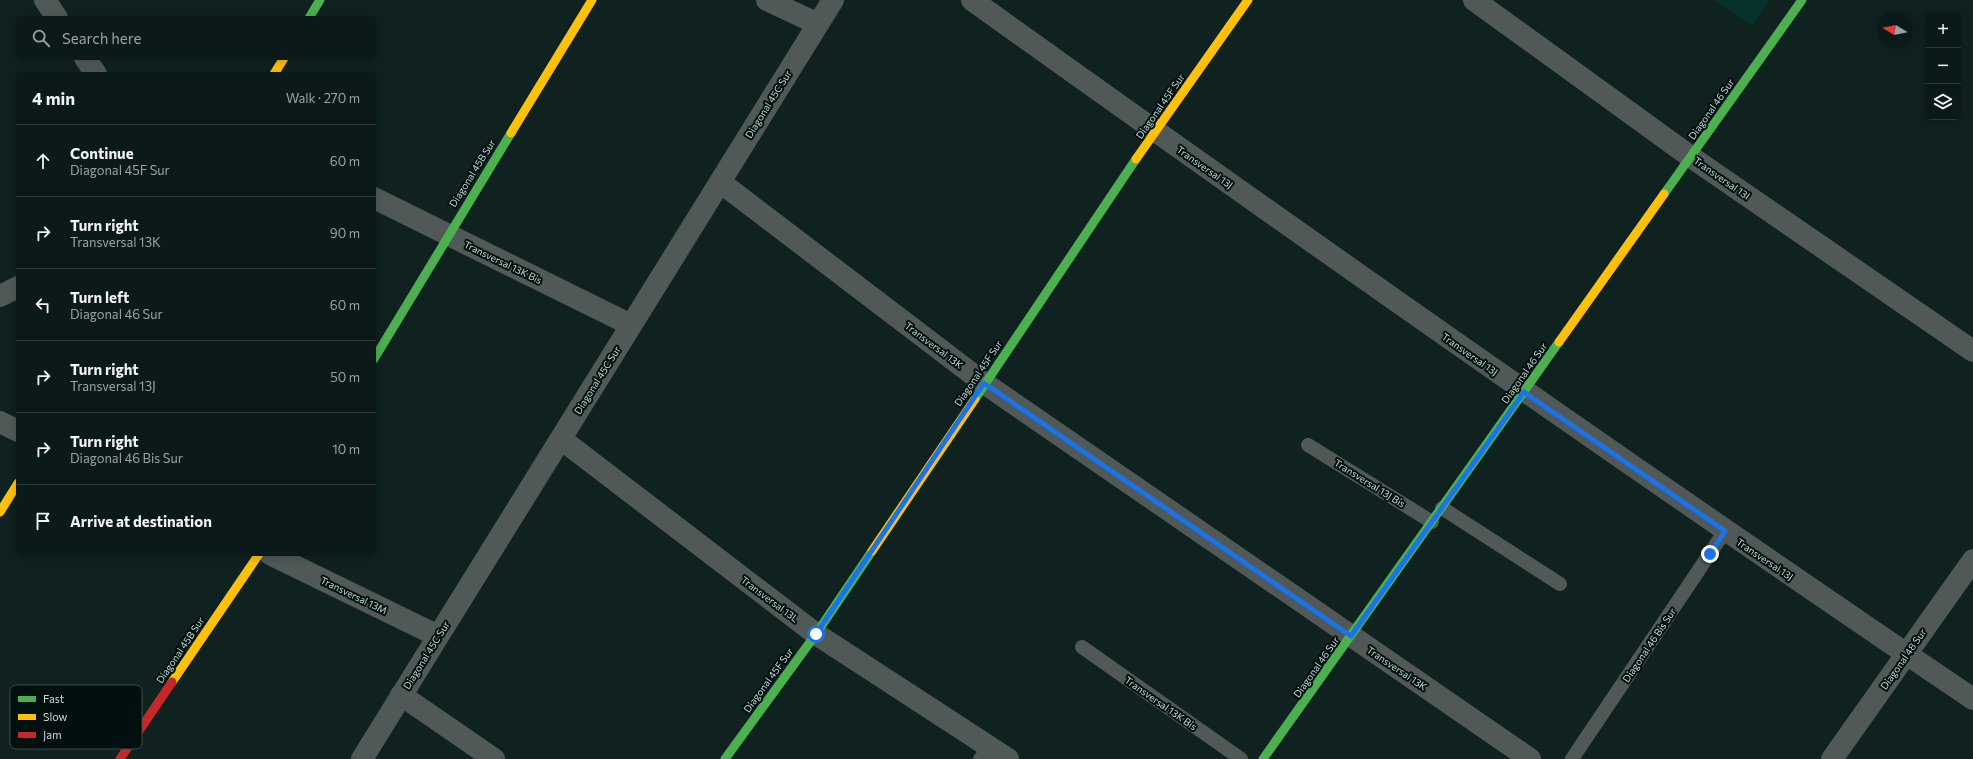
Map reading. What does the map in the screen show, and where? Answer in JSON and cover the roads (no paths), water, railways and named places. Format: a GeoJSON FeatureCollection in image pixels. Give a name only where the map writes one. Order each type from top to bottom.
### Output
{"type":"FeatureCollection","features":[{"type":"Feature","properties":{"kind":"street"},"geometry":{"type":"LineString","coordinates":[[45,0],[56,16]]}},
{"type":"Feature","properties":{"kind":"street"},"geometry":{"type":"LineString","coordinates":[[310,16],[320,0]]}},
{"type":"Feature","properties":{"kind":"street","name":"Diagonal 45B Sur"},"geometry":{"type":"LineString","coordinates":[[376,356],[592,0]]}},
{"type":"Feature","properties":{"kind":"street"},"geometry":{"type":"LineString","coordinates":[[767,0],[818,24]]}},
{"type":"Feature","properties":{"kind":"street","name":"Diagonal 45C Sur"},"geometry":{"type":"LineString","coordinates":[[362,759],[833,0]]}},
{"type":"Feature","properties":{"kind":"street","name":"Transversal 13J"},"geometry":{"type":"LineString","coordinates":[[972,0],[1524,392],[1725,531],[1973,699]]}},
{"type":"Feature","properties":{"kind":"street","name":"Diagonal 45F Sur"},"geometry":{"type":"LineString","coordinates":[[725,759],[816,634],[1155,131],[1248,0]]}},
{"type":"Feature","properties":{"kind":"street","name":"Transversal 13I"},"geometry":{"type":"LineString","coordinates":[[1474,0],[1691,157],[1973,351]]}},
{"type":"Feature","properties":{"kind":"street","name":"Diagonal 46 Sur"},"geometry":{"type":"LineString","coordinates":[[1264,759],[1802,0]]}},
{"type":"Feature","properties":{"kind":"street"},"geometry":{"type":"LineString","coordinates":[[86,60],[95,72]]}},
{"type":"Feature","properties":{"kind":"street"},"geometry":{"type":"LineString","coordinates":[[275,72],[283,60]]}},
{"type":"Feature","properties":{"kind":"street","name":"Transversal 13K"},"geometry":{"type":"LineString","coordinates":[[720,182],[984,383],[1530,759]]}},
{"type":"Feature","properties":{"kind":"street","name":"Transversal 13K Bis"},"geometry":{"type":"LineString","coordinates":[[376,199],[631,325]]}},
{"type":"Feature","properties":{"kind":"street"},"geometry":{"type":"LineString","coordinates":[[0,296],[16,288]]}},
{"type":"Feature","properties":{"kind":"street"},"geometry":{"type":"LineString","coordinates":[[0,422],[16,430]]}},
{"type":"Feature","properties":{"kind":"street","name":"Transversal 13L"},"geometry":{"type":"LineString","coordinates":[[561,439],[816,634],[992,755]]}},
{"type":"Feature","properties":{"kind":"street"},"geometry":{"type":"LineString","coordinates":[[0,512],[16,486]]}},
{"type":"Feature","properties":{"kind":"street","name":"Diagonal 45B Sur"},"geometry":{"type":"LineString","coordinates":[[142,727],[258,556]]}},
{"type":"Feature","properties":{"kind":"street","name":"Transversal 13M"},"geometry":{"type":"LineString","coordinates":[[274,556],[438,636]]}},
{"type":"Feature","properties":{"kind":"street","name":"Diagonal 48 Sur"},"geometry":{"type":"LineString","coordinates":[[1832,759],[1973,560]]}},
{"type":"Feature","properties":{"kind":"street"},"geometry":{"type":"LineString","coordinates":[[401,695],[494,759]]}},
{"type":"Feature","properties":{"kind":"street","name":"Diagonal 45B Sur"},"geometry":{"type":"LineString","coordinates":[[120,759],[127,749]]}},
{"type":"Feature","properties":{"kind":"lane","name":"Transversal 13J Bis"},"geometry":{"type":"LineString","coordinates":[[1308,445],[1432,522]]}},
{"type":"Feature","properties":{"kind":"lane"},"geometry":{"type":"LineString","coordinates":[[1442,508],[1560,584]]}},
{"type":"Feature","properties":{"kind":"lane","name":"Diagonal 46 Bis Sur"},"geometry":{"type":"LineString","coordinates":[[1572,759],[1725,531]]}},
{"type":"Feature","properties":{"kind":"lane","name":"Transversal 13K Bis"},"geometry":{"type":"LineString","coordinates":[[1082,647],[1241,759]]}}]}
